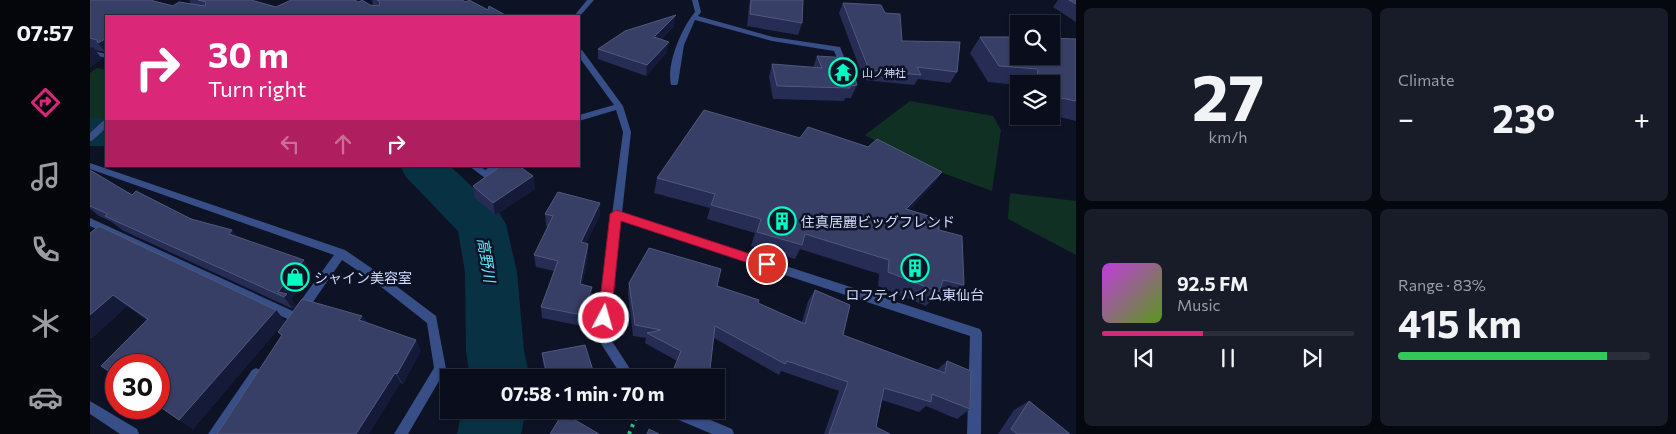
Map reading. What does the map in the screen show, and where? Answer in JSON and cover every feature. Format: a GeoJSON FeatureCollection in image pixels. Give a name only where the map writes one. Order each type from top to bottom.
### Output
{"type":"FeatureCollection","features":[{"type":"Feature","properties":{"kind":"street"},"geometry":{"type":"LineString","coordinates":[[577,15],[592,0]]}},
{"type":"Feature","properties":{"kind":"street"},"geometry":{"type":"LineString","coordinates":[[674,83],[679,42],[693,17],[698,12],[695,0]]}},
{"type":"Feature","properties":{"kind":"street"},"geometry":{"type":"LineString","coordinates":[[693,17],[772,39],[837,49],[844,66]]}},
{"type":"Feature","properties":{"kind":"street"},"geometry":{"type":"LineString","coordinates":[[90,52],[105,56]]}},
{"type":"Feature","properties":{"kind":"street"},"geometry":{"type":"LineString","coordinates":[[580,53],[619,106],[627,132],[602,336],[624,369]]}},
{"type":"Feature","properties":{"kind":"street"},"geometry":{"type":"LineString","coordinates":[[580,118],[619,106]]}},
{"type":"Feature","properties":{"kind":"street"},"geometry":{"type":"LineString","coordinates":[[90,138],[105,124]]}},
{"type":"Feature","properties":{"kind":"street"},"geometry":{"type":"LineString","coordinates":[[90,166],[341,253],[379,278],[432,320],[440,369],[401,434]]}},
{"type":"Feature","properties":{"kind":"street"},"geometry":{"type":"LineString","coordinates":[[474,167],[485,175],[497,167]]}},
{"type":"Feature","properties":{"kind":"street"},"geometry":{"type":"LineString","coordinates":[[616,214],[976,333],[974,434]]}},
{"type":"Feature","properties":{"kind":"street"},"geometry":{"type":"LineString","coordinates":[[90,222],[293,322],[341,253]]}},
{"type":"Feature","properties":{"kind":"street"},"geometry":{"type":"LineString","coordinates":[[215,434],[263,364]]}},
{"type":"Feature","properties":{"kind":"street"},"geometry":{"type":"LineString","coordinates":[[90,407],[132,434]]}},
{"type":"Feature","properties":{"kind":"street"},"geometry":{"type":"LineString","coordinates":[[693,419],[727,434]]}},
{"type":"Feature","properties":{"kind":"path"},"geometry":{"type":"LineString","coordinates":[[629,434],[635,419]]}},
{"type":"Feature","properties":{"kind":"green space"},"geometry":{"type":"Polygon","coordinates":[[[97,68],[105,70],[105,117],[94,124],[90,124],[90,73],[97,68]]]}},
{"type":"Feature","properties":{"kind":"green space"},"geometry":{"type":"Polygon","coordinates":[[[910,101],[993,116],[1001,130],[992,191],[921,165],[865,135],[910,101]]]}},
{"type":"Feature","properties":{"kind":"green space"},"geometry":{"type":"Polygon","coordinates":[[[1010,193],[1076,201],[1076,255],[1008,219],[1010,193]]]}},
{"type":"Feature","properties":{"kind":"building"},"geometry":{"type":"Polygon","coordinates":[[[90,0],[150,0],[173,6],[179,2],[205,6],[206,2],[198,0],[251,0],[276,7],[291,0],[354,0],[359,2],[362,0],[370,5],[379,6],[380,2],[377,0],[462,0],[466,2],[469,0],[488,10],[489,6],[505,15],[105,15],[105,39],[98,43],[97,40],[90,38],[90,0]]]}},
{"type":"Feature","properties":{"kind":"building"},"geometry":{"type":"Polygon","coordinates":[[[751,0],[803,0],[802,23],[750,14],[751,0]]]}},
{"type":"Feature","properties":{"kind":"building"},"geometry":{"type":"Polygon","coordinates":[[[843,3],[881,5],[885,13],[900,14],[902,41],[960,42],[957,72],[917,67],[921,75],[869,70],[843,3]]]}},
{"type":"Feature","properties":{"kind":"building"},"geometry":{"type":"Polygon","coordinates":[[[676,15],[654,37],[669,42],[647,65],[598,49],[625,31],[676,15]]]}},
{"type":"Feature","properties":{"kind":"building"},"geometry":{"type":"Polygon","coordinates":[[[980,37],[1010,37],[1010,65],[1060,65],[1060,38],[1076,39],[1076,101],[1060,98],[1060,75],[1037,75],[1038,69],[999,66],[980,37]]]}},
{"type":"Feature","properties":{"kind":"building"},"geometry":{"type":"Polygon","coordinates":[[[817,56],[849,58],[857,85],[850,86],[850,88],[777,86],[772,64],[822,68],[817,56]]]}},
{"type":"Feature","properties":{"kind":"building"},"geometry":{"type":"Polygon","coordinates":[[[704,110],[800,138],[808,127],[868,147],[877,139],[942,172],[906,209],[939,219],[939,230],[962,236],[964,285],[943,280],[939,292],[888,272],[889,260],[805,234],[802,245],[757,232],[761,219],[711,205],[715,194],[657,178],[704,110]]]}},
{"type":"Feature","properties":{"kind":"building"},"geometry":{"type":"Polygon","coordinates":[[[500,167],[520,167],[533,176],[493,203],[473,186],[500,167]]]}},
{"type":"Feature","properties":{"kind":"building"},"geometry":{"type":"Polygon","coordinates":[[[90,170],[132,195],[136,191],[191,219],[232,230],[229,234],[304,260],[278,292],[287,294],[284,297],[105,216],[108,214],[90,206],[90,170]]]}},
{"type":"Feature","properties":{"kind":"building"},"geometry":{"type":"Polygon","coordinates":[[[558,192],[600,203],[581,242],[588,244],[580,284],[592,287],[582,315],[541,307],[558,261],[534,255],[553,216],[545,214],[558,192]]]}},
{"type":"Feature","properties":{"kind":"building"},"geometry":{"type":"Polygon","coordinates":[[[99,226],[276,310],[179,420],[170,414],[170,354],[113,354],[148,319],[113,295],[90,315],[90,233],[99,226]]]}},
{"type":"Feature","properties":{"kind":"building"},"geometry":{"type":"Polygon","coordinates":[[[649,248],[721,269],[717,286],[759,300],[758,303],[805,324],[815,290],[850,305],[843,335],[945,373],[947,361],[971,371],[970,409],[932,394],[931,402],[884,388],[876,427],[890,434],[829,434],[848,382],[787,361],[785,364],[715,326],[710,369],[674,369],[681,351],[647,333],[661,330],[635,325],[629,283],[649,248]]]}},
{"type":"Feature","properties":{"kind":"building"},"geometry":{"type":"Polygon","coordinates":[[[302,299],[362,316],[359,320],[416,340],[397,374],[395,373],[356,434],[217,434],[282,335],[278,332],[302,299]]]}},
{"type":"Feature","properties":{"kind":"building"},"geometry":{"type":"Polygon","coordinates":[[[585,345],[592,369],[546,369],[542,353],[585,345]]]}},
{"type":"Feature","properties":{"kind":"building"},"geometry":{"type":"Polygon","coordinates":[[[1029,401],[1070,434],[1017,434],[1011,429],[1029,401]]]}},
{"type":"Feature","properties":{"kind":"building"},"geometry":{"type":"Polygon","coordinates":[[[559,419],[573,419],[599,434],[550,434],[559,419]]]}},
{"type":"Feature","properties":{"kind":"building"},"geometry":{"type":"Polygon","coordinates":[[[649,429],[659,434],[647,434],[649,429]]]}},
{"type":"Feature","properties":{"kind":"waterway","name":"高野川"},"geometry":{"type":"LineString","coordinates":[[90,132],[105,132]]}},
{"type":"Feature","properties":{"kind":"waterway","name":"高野川"},"geometry":{"type":"LineString","coordinates":[[423,167],[481,224],[491,272],[495,351],[498,369]]}},
{"type":"Feature","properties":{"kind":"waterway","name":"高野川"},"geometry":{"type":"LineString","coordinates":[[489,434],[492,419]]}},
{"type":"Feature","properties":{"kind":"place","name":"山ノ神社"},"geometry":{"type":"Point","coordinates":[843,72]}},
{"type":"Feature","properties":{"kind":"place","name":"住真居麗ビッグフレンド"},"geometry":{"type":"Point","coordinates":[782,221]}},
{"type":"Feature","properties":{"kind":"place","name":"ロフティハイム東仙台"},"geometry":{"type":"Point","coordinates":[915,268]}},
{"type":"Feature","properties":{"kind":"place","name":"シャイン美容室"},"geometry":{"type":"Point","coordinates":[295,277]}},
{"type":"Feature","properties":{"kind":"route"},"geometry":{"type":"LineString","coordinates":[[604,318],[616,214],[767,264]]}}]}
